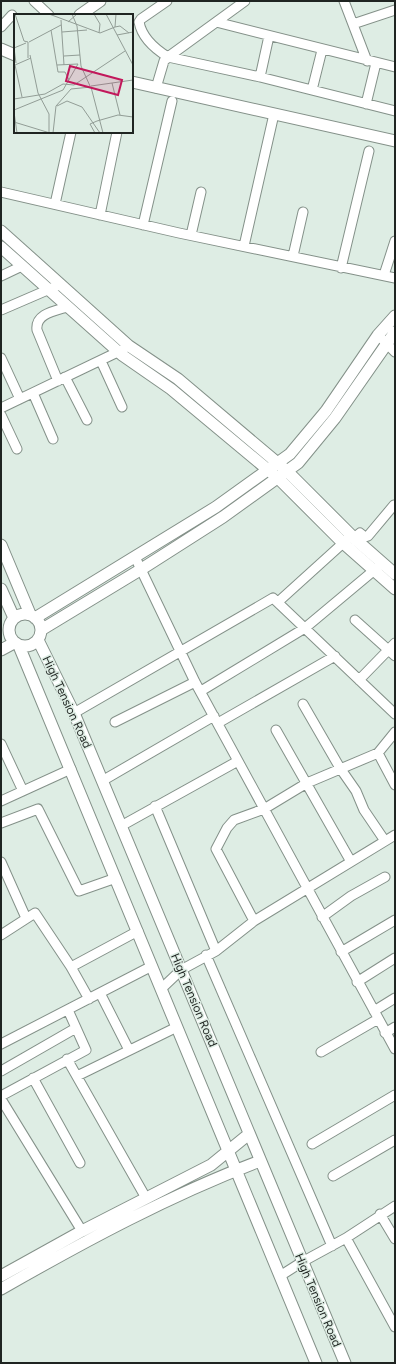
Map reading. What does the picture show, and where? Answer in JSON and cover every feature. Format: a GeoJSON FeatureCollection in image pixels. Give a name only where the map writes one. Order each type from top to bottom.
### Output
{"type":"FeatureCollection","features":[{"type":"Feature","properties":{"kind":"street"},"geometry":{"type":"LineString","coordinates":[[34,1],[49,14]]}},
{"type":"Feature","properties":{"kind":"street"},"geometry":{"type":"LineString","coordinates":[[81,14],[100,1]]}},
{"type":"Feature","properties":{"kind":"street"},"geometry":{"type":"LineString","coordinates":[[168,1],[141,18],[139,22],[148,41],[155,49],[168,57],[260,77],[395,111]]}},
{"type":"Feature","properties":{"kind":"street"},"geometry":{"type":"LineString","coordinates":[[229,1],[234,9]]}},
{"type":"Feature","properties":{"kind":"street"},"geometry":{"type":"LineString","coordinates":[[156,88],[164,61],[168,57],[245,1]]}},
{"type":"Feature","properties":{"kind":"street"},"geometry":{"type":"LineString","coordinates":[[344,1],[371,62],[366,104]]}},
{"type":"Feature","properties":{"kind":"street"},"geometry":{"type":"LineString","coordinates":[[353,24],[395,10]]}},
{"type":"Feature","properties":{"kind":"street"},"geometry":{"type":"LineString","coordinates":[[1,27],[12,15]]}},
{"type":"Feature","properties":{"kind":"street"},"geometry":{"type":"LineString","coordinates":[[216,22],[322,50],[395,67]]}},
{"type":"Feature","properties":{"kind":"street"},"geometry":{"type":"LineString","coordinates":[[260,77],[269,36]]}},
{"type":"Feature","properties":{"kind":"street"},"geometry":{"type":"LineString","coordinates":[[1,49],[14,55]]}},
{"type":"Feature","properties":{"kind":"street"},"geometry":{"type":"LineString","coordinates":[[312,90],[322,50]]}},
{"type":"Feature","properties":{"kind":"street"},"geometry":{"type":"LineString","coordinates":[[133,82],[395,141]]}},
{"type":"Feature","properties":{"kind":"street"},"geometry":{"type":"LineString","coordinates":[[143,225],[172,101]]}},
{"type":"Feature","properties":{"kind":"street"},"geometry":{"type":"LineString","coordinates":[[244,246],[274,114]]}},
{"type":"Feature","properties":{"kind":"street"},"geometry":{"type":"LineString","coordinates":[[55,204],[71,133]]}},
{"type":"Feature","properties":{"kind":"street"},"geometry":{"type":"LineString","coordinates":[[100,215],[118,133]]}},
{"type":"Feature","properties":{"kind":"street"},"geometry":{"type":"LineString","coordinates":[[341,268],[369,151]]}},
{"type":"Feature","properties":{"kind":"street"},"geometry":{"type":"LineString","coordinates":[[1,192],[191,236],[395,278]]}},
{"type":"Feature","properties":{"kind":"street"},"geometry":{"type":"LineString","coordinates":[[191,236],[201,192]]}},
{"type":"Feature","properties":{"kind":"street"},"geometry":{"type":"LineString","coordinates":[[293,256],[303,212]]}},
{"type":"Feature","properties":{"kind":"street"},"geometry":{"type":"LineString","coordinates":[[1,231],[59,285],[129,346],[178,379],[278,463],[382,564],[395,574]]}},
{"type":"Feature","properties":{"kind":"street"},"geometry":{"type":"LineString","coordinates":[[384,275],[395,242]]}},
{"type":"Feature","properties":{"kind":"street"},"geometry":{"type":"LineString","coordinates":[[1,247],[118,352],[171,389],[268,470],[343,543],[395,589]]}},
{"type":"Feature","properties":{"kind":"street"},"geometry":{"type":"LineString","coordinates":[[1,276],[22,266]]}},
{"type":"Feature","properties":{"kind":"street"},"geometry":{"type":"LineString","coordinates":[[1,310],[59,285]]}},
{"type":"Feature","properties":{"kind":"street"},"geometry":{"type":"LineString","coordinates":[[67,307],[39,318],[36,324],[37,330],[62,379],[87,420]]}},
{"type":"Feature","properties":{"kind":"street"},"geometry":{"type":"LineString","coordinates":[[8,626],[18,615],[32,616],[135,558],[216,507],[290,454],[326,411],[378,335],[395,316]]}},
{"type":"Feature","properties":{"kind":"street"},"geometry":{"type":"LineString","coordinates":[[1,650],[17,645],[30,646],[40,635],[223,517],[298,463],[335,418],[395,332]]}},
{"type":"Feature","properties":{"kind":"street"},"geometry":{"type":"LineString","coordinates":[[378,335],[395,352]]}},
{"type":"Feature","properties":{"kind":"street"},"geometry":{"type":"LineString","coordinates":[[1,408],[101,361],[129,346]]}},
{"type":"Feature","properties":{"kind":"street"},"geometry":{"type":"LineString","coordinates":[[1,358],[20,399]]}},
{"type":"Feature","properties":{"kind":"street"},"geometry":{"type":"LineString","coordinates":[[101,361],[122,407]]}},
{"type":"Feature","properties":{"kind":"street"},"geometry":{"type":"LineString","coordinates":[[33,393],[53,438]]}},
{"type":"Feature","properties":{"kind":"street"},"geometry":{"type":"LineString","coordinates":[[1,415],[17,449]]}},
{"type":"Feature","properties":{"kind":"street"},"geometry":{"type":"LineString","coordinates":[[278,602],[343,543],[360,533],[365,537],[368,536],[394,505],[395,506]]}},
{"type":"Feature","properties":{"kind":"street"},"geometry":{"type":"LineString","coordinates":[[1,546],[32,616],[40,625],[40,635]]}},
{"type":"Feature","properties":{"kind":"street"},"geometry":{"type":"LineString","coordinates":[[135,558],[195,682],[395,1049]]}},
{"type":"Feature","properties":{"kind":"street"},"geometry":{"type":"LineString","coordinates":[[201,691],[305,628],[382,564]]}},
{"type":"Feature","properties":{"kind":"street"},"geometry":{"type":"LineString","coordinates":[[1,588],[9,634],[17,645]]}},
{"type":"Feature","properties":{"kind":"street"},"geometry":{"type":"LineString","coordinates":[[74,713],[273,598],[395,714]]}},
{"type":"Feature","properties":{"kind":"street"},"geometry":{"type":"LineString","coordinates":[[355,620],[393,649],[359,680]]}},
{"type":"Feature","properties":{"kind":"street","name":"High Tension Road"},"geometry":{"type":"LineString","coordinates":[[40,635],[74,713],[344,1363]]}},
{"type":"Feature","properties":{"kind":"street","name":"High Tension Road"},"geometry":{"type":"LineString","coordinates":[[17,645],[71,769],[316,1363]]}},
{"type":"Feature","properties":{"kind":"street"},"geometry":{"type":"LineString","coordinates":[[102,781],[335,656]]}},
{"type":"Feature","properties":{"kind":"street"},"geometry":{"type":"LineString","coordinates":[[114,722],[195,682]]}},
{"type":"Feature","properties":{"kind":"street"},"geometry":{"type":"LineString","coordinates":[[303,704],[340,768],[356,791],[364,810],[385,841]]}},
{"type":"Feature","properties":{"kind":"street"},"geometry":{"type":"LineString","coordinates":[[276,730],[350,860]]}},
{"type":"Feature","properties":{"kind":"street"},"geometry":{"type":"LineString","coordinates":[[254,920],[216,849],[227,828],[234,820],[264,810],[307,783],[378,753],[395,732]]}},
{"type":"Feature","properties":{"kind":"street"},"geometry":{"type":"LineString","coordinates":[[1,744],[23,791]]}},
{"type":"Feature","properties":{"kind":"street"},"geometry":{"type":"LineString","coordinates":[[378,753],[395,785]]}},
{"type":"Feature","properties":{"kind":"street"},"geometry":{"type":"LineString","coordinates":[[121,826],[238,761]]}},
{"type":"Feature","properties":{"kind":"street"},"geometry":{"type":"LineString","coordinates":[[1,801],[71,769]]}},
{"type":"Feature","properties":{"kind":"street"},"geometry":{"type":"LineString","coordinates":[[155,806],[216,951]]}},
{"type":"Feature","properties":{"kind":"street"},"geometry":{"type":"LineString","coordinates":[[1,823],[38,809],[78,891],[116,878]]}},
{"type":"Feature","properties":{"kind":"street"},"geometry":{"type":"LineString","coordinates":[[161,989],[181,970],[206,955],[216,951],[254,920],[350,860],[395,834]]}},
{"type":"Feature","properties":{"kind":"street"},"geometry":{"type":"LineString","coordinates":[[1,862],[26,918]]}},
{"type":"Feature","properties":{"kind":"street"},"geometry":{"type":"LineString","coordinates":[[322,917],[351,896],[385,877]]}},
{"type":"Feature","properties":{"kind":"street"},"geometry":{"type":"LineString","coordinates":[[1,935],[35,913],[71,967],[89,999]]}},
{"type":"Feature","properties":{"kind":"street"},"geometry":{"type":"LineString","coordinates":[[341,952],[395,920]]}},
{"type":"Feature","properties":{"kind":"street"},"geometry":{"type":"LineString","coordinates":[[71,967],[138,931]]}},
{"type":"Feature","properties":{"kind":"street"},"geometry":{"type":"LineString","coordinates":[[206,955],[332,1246]]}},
{"type":"Feature","properties":{"kind":"street"},"geometry":{"type":"LineString","coordinates":[[358,982],[395,958]]}},
{"type":"Feature","properties":{"kind":"street"},"geometry":{"type":"LineString","coordinates":[[1,1044],[152,966]]}},
{"type":"Feature","properties":{"kind":"street"},"geometry":{"type":"LineString","coordinates":[[100,993],[129,1050]]}},
{"type":"Feature","properties":{"kind":"street"},"geometry":{"type":"LineString","coordinates":[[321,1052],[376,1015],[395,998]]}},
{"type":"Feature","properties":{"kind":"street"},"geometry":{"type":"LineString","coordinates":[[68,1010],[86,1050],[67,1058],[1,1097],[82,1232]]}},
{"type":"Feature","properties":{"kind":"street"},"geometry":{"type":"LineString","coordinates":[[77,1076],[177,1027]]}},
{"type":"Feature","properties":{"kind":"street"},"geometry":{"type":"LineString","coordinates":[[385,1033],[395,1027]]}},
{"type":"Feature","properties":{"kind":"street"},"geometry":{"type":"LineString","coordinates":[[1,1070],[76,1028]]}},
{"type":"Feature","properties":{"kind":"street"},"geometry":{"type":"LineString","coordinates":[[67,1058],[146,1198]]}},
{"type":"Feature","properties":{"kind":"street"},"geometry":{"type":"LineString","coordinates":[[33,1078],[80,1163]]}},
{"type":"Feature","properties":{"kind":"street"},"geometry":{"type":"LineString","coordinates":[[312,1144],[395,1095]]}},
{"type":"Feature","properties":{"kind":"street"},"geometry":{"type":"LineString","coordinates":[[1,1276],[211,1165],[249,1134]]}},
{"type":"Feature","properties":{"kind":"street"},"geometry":{"type":"LineString","coordinates":[[333,1176],[395,1140]]}},
{"type":"Feature","properties":{"kind":"street"},"geometry":{"type":"LineString","coordinates":[[1,1289],[74,1247],[193,1187],[260,1160]]}},
{"type":"Feature","properties":{"kind":"street"},"geometry":{"type":"LineString","coordinates":[[280,1276],[346,1238],[380,1214],[395,1206]]}},
{"type":"Feature","properties":{"kind":"street"},"geometry":{"type":"LineString","coordinates":[[380,1214],[395,1239]]}},
{"type":"Feature","properties":{"kind":"street"},"geometry":{"type":"LineString","coordinates":[[346,1238],[395,1327]]}}]}
